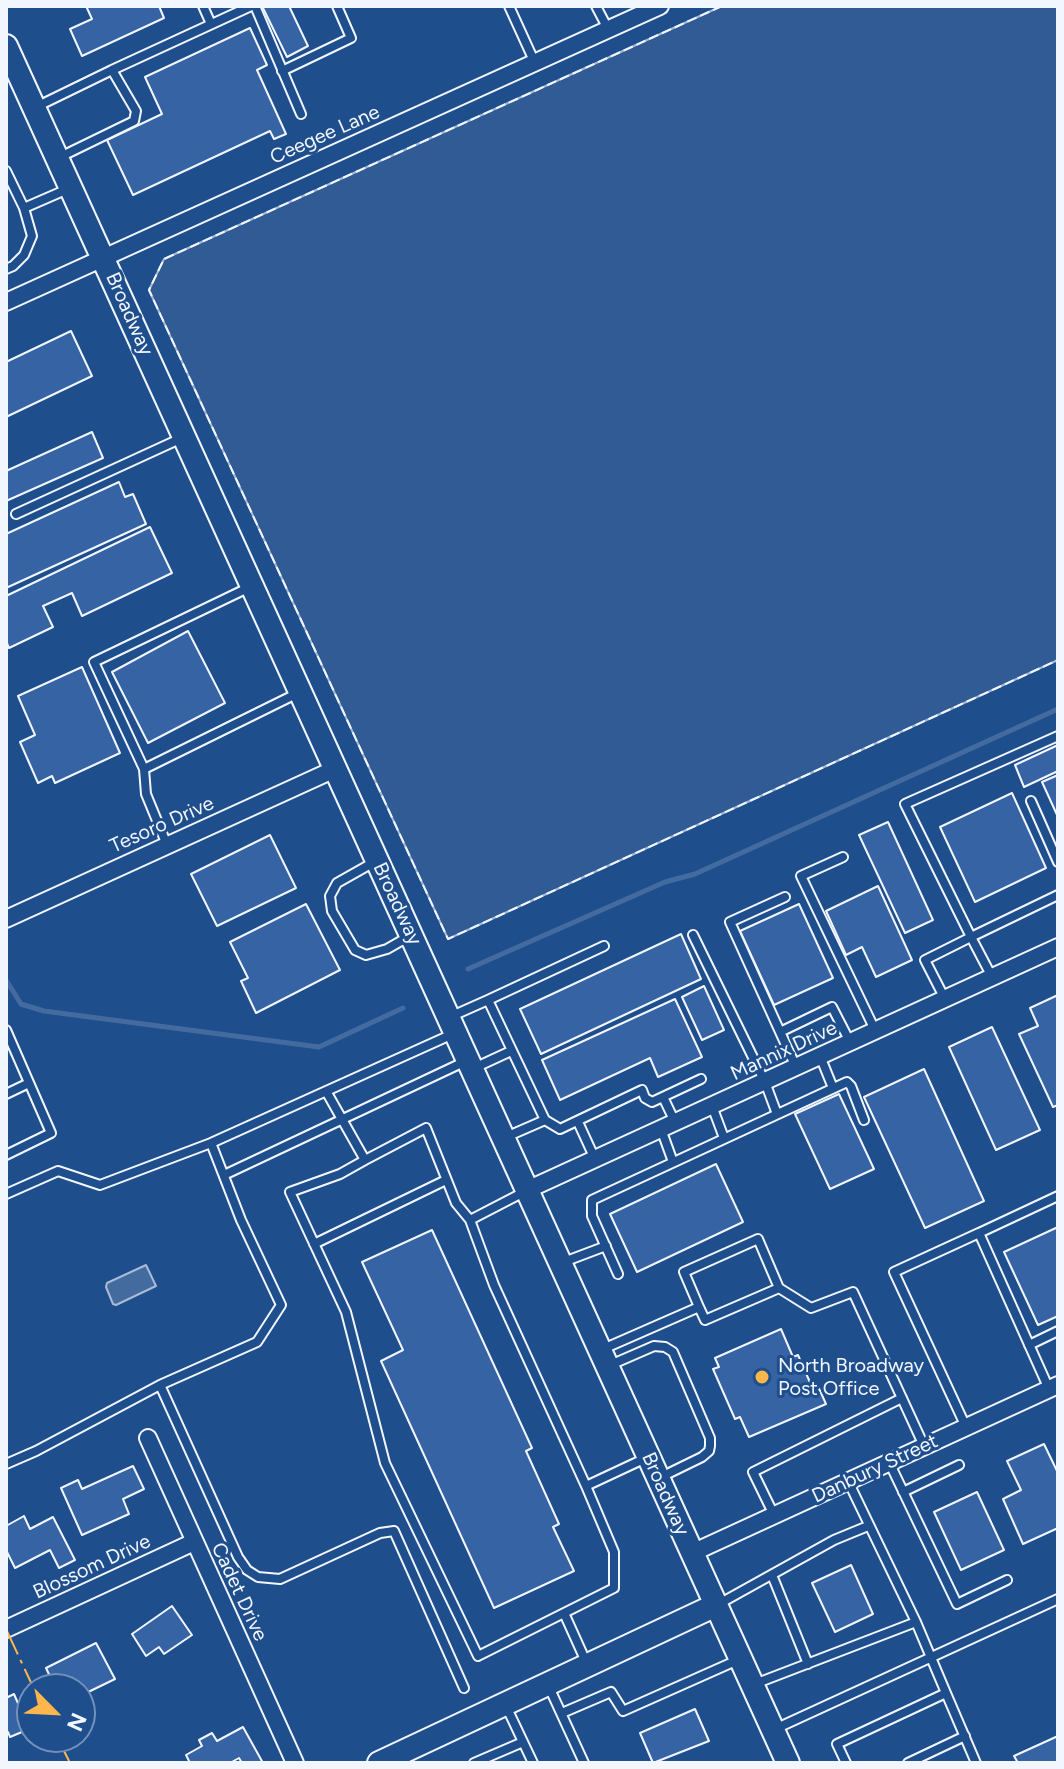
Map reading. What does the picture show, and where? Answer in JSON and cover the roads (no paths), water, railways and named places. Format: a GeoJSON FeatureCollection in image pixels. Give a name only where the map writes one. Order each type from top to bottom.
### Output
{"type":"FeatureCollection","features":[{"type":"Feature","properties":{"kind":"main road","name":"Broadway"},"geometry":{"type":"LineString","coordinates":[[6,46],[788,1763]]}},
{"type":"Feature","properties":{"kind":"main road"},"geometry":{"type":"LineString","coordinates":[[379,1763],[716,1605]]}},
{"type":"Feature","properties":{"kind":"street","name":"Ceegee Lane"},"geometry":{"type":"LineString","coordinates":[[6,302],[660,6]]}},
{"type":"Feature","properties":{"kind":"street","name":"Tesoro Drive"},"geometry":{"type":"LineString","coordinates":[[6,919],[335,769]]}},
{"type":"Feature","properties":{"kind":"street","name":"Mannix Drive"},"geometry":{"type":"LineString","coordinates":[[527,1190],[1058,947]]}},
{"type":"Feature","properties":{"kind":"street","name":"Danbury Street"},"geometry":{"type":"LineString","coordinates":[[692,1553],[1053,1387]]}},
{"type":"Feature","properties":{"kind":"street","name":"Cadet Drive"},"geometry":{"type":"LineString","coordinates":[[148,1438],[295,1763]]}},
{"type":"Feature","properties":{"kind":"street","name":"Blossom Drive"},"geometry":{"type":"LineString","coordinates":[[6,1629],[194,1542]]}},
{"type":"Feature","properties":{"kind":"lane"},"geometry":{"type":"LineString","coordinates":[[203,6],[211,24]]}},
{"type":"Feature","properties":{"kind":"lane"},"geometry":{"type":"LineString","coordinates":[[34,107],[253,6],[301,114]]}},
{"type":"Feature","properties":{"kind":"lane"},"geometry":{"type":"LineString","coordinates":[[282,71],[351,38],[337,6]]}},
{"type":"Feature","properties":{"kind":"lane"},"geometry":{"type":"LineString","coordinates":[[509,6],[535,63]]}},
{"type":"Feature","properties":{"kind":"lane"},"geometry":{"type":"LineString","coordinates":[[596,6],[608,29]]}},
{"type":"Feature","properties":{"kind":"lane"},"geometry":{"type":"LineString","coordinates":[[57,158],[134,121],[136,111],[112,70]]}},
{"type":"Feature","properties":{"kind":"lane"},"geometry":{"type":"LineString","coordinates":[[6,171],[24,208],[32,236],[24,255],[6,269]]}},
{"type":"Feature","properties":{"kind":"lane"},"geometry":{"type":"LineString","coordinates":[[24,208],[71,188]]}},
{"type":"Feature","properties":{"kind":"lane"},"geometry":{"type":"LineString","coordinates":[[16,514],[184,436]]}},
{"type":"Feature","properties":{"kind":"lane"},"geometry":{"type":"LineString","coordinates":[[167,845],[146,794],[144,769],[94,662],[252,586]]}},
{"type":"Feature","properties":{"kind":"lane"},"geometry":{"type":"LineString","coordinates":[[144,769],[301,692]]}},
{"type":"Feature","properties":{"kind":"lane"},"geometry":{"type":"LineString","coordinates":[[992,977],[905,804],[1058,736]]}},
{"type":"Feature","properties":{"kind":"lane"},"geometry":{"type":"LineString","coordinates":[[1031,801],[1058,862]]}},
{"type":"Feature","properties":{"kind":"lane"},"geometry":{"type":"LineString","coordinates":[[843,857],[801,876],[876,1031]]}},
{"type":"Feature","properties":{"kind":"lane"},"geometry":{"type":"LineString","coordinates":[[377,860],[337,883],[330,896],[332,911],[355,950],[366,955],[387,949],[411,935]]}},
{"type":"Feature","properties":{"kind":"lane"},"geometry":{"type":"LineString","coordinates":[[945,999],[925,960],[1058,895]]}},
{"type":"Feature","properties":{"kind":"lane"},"geometry":{"type":"LineString","coordinates":[[785,897],[730,922],[796,1067]]}},
{"type":"Feature","properties":{"kind":"lane"},"geometry":{"type":"LineString","coordinates":[[693,935],[765,1082],[777,1114]]}},
{"type":"Feature","properties":{"kind":"lane"},"geometry":{"type":"LineString","coordinates":[[6,1194],[58,1171],[100,1185],[211,1143],[326,1091],[452,1025],[488,1000],[604,946]]}},
{"type":"Feature","properties":{"kind":"lane"},"geometry":{"type":"LineString","coordinates":[[488,1000],[545,1120],[560,1129],[642,1090],[645,1098],[652,1102],[701,1079]]}},
{"type":"Feature","properties":{"kind":"lane"},"geometry":{"type":"LineString","coordinates":[[780,1032],[832,1007],[850,1043]]}},
{"type":"Feature","properties":{"kind":"lane"},"geometry":{"type":"LineString","coordinates":[[6,1030],[51,1133],[6,1155]]}},
{"type":"Feature","properties":{"kind":"lane"},"geometry":{"type":"LineString","coordinates":[[224,1175],[342,1119],[511,1051]]}},
{"type":"Feature","properties":{"kind":"lane"},"geometry":{"type":"LineString","coordinates":[[820,1056],[833,1088]]}},
{"type":"Feature","properties":{"kind":"lane"},"geometry":{"type":"LineString","coordinates":[[618,1274],[592,1216],[592,1200],[847,1082],[864,1120]]}},
{"type":"Feature","properties":{"kind":"lane"},"geometry":{"type":"LineString","coordinates":[[6,1094],[29,1083]]}},
{"type":"Feature","properties":{"kind":"lane"},"geometry":{"type":"LineString","coordinates":[[326,1091],[365,1160]]}},
{"type":"Feature","properties":{"kind":"lane"},"geometry":{"type":"LineString","coordinates":[[663,1097],[673,1162]]}},
{"type":"Feature","properties":{"kind":"lane"},"geometry":{"type":"LineString","coordinates":[[712,1106],[724,1138]]}},
{"type":"Feature","properties":{"kind":"lane"},"geometry":{"type":"LineString","coordinates":[[504,1138],[545,1120]]}},
{"type":"Feature","properties":{"kind":"lane"},"geometry":{"type":"LineString","coordinates":[[578,1122],[595,1159]]}},
{"type":"Feature","properties":{"kind":"lane"},"geometry":{"type":"LineString","coordinates":[[426,1128],[456,1203],[470,1220],[494,1285],[614,1552],[614,1588],[478,1656],[385,1463],[346,1312],[290,1192],[340,1174],[365,1160],[426,1128]]}},
{"type":"Feature","properties":{"kind":"lane"},"geometry":{"type":"LineString","coordinates":[[6,1464],[160,1385],[257,1342],[281,1305],[241,1220],[211,1143]]}},
{"type":"Feature","properties":{"kind":"lane"},"geometry":{"type":"LineString","coordinates":[[314,1244],[446,1180]]}},
{"type":"Feature","properties":{"kind":"lane"},"geometry":{"type":"LineString","coordinates":[[470,1220],[527,1190]]}},
{"type":"Feature","properties":{"kind":"lane"},"geometry":{"type":"LineString","coordinates":[[966,1427],[894,1272],[1058,1196]]}},
{"type":"Feature","properties":{"kind":"lane"},"geometry":{"type":"LineString","coordinates":[[979,1233],[1029,1345],[1053,1387]]}},
{"type":"Feature","properties":{"kind":"lane"},"geometry":{"type":"LineString","coordinates":[[779,1288],[705,1320],[684,1272],[758,1239],[779,1288],[811,1308],[853,1292],[924,1446]]}},
{"type":"Feature","properties":{"kind":"lane"},"geometry":{"type":"LineString","coordinates":[[560,1263],[606,1246]]}},
{"type":"Feature","properties":{"kind":"lane"},"geometry":{"type":"LineString","coordinates":[[604,1358],[699,1307]]}},
{"type":"Feature","properties":{"kind":"lane"},"geometry":{"type":"LineString","coordinates":[[1029,1345],[1058,1331]]}},
{"type":"Feature","properties":{"kind":"lane"},"geometry":{"type":"LineString","coordinates":[[604,1358],[654,1346],[673,1352],[710,1438],[709,1451],[658,1478]]}},
{"type":"Feature","properties":{"kind":"lane"},"geometry":{"type":"LineString","coordinates":[[160,1385],[238,1557],[247,1570],[258,1577],[280,1579],[380,1533],[394,1531],[464,1688]]}},
{"type":"Feature","properties":{"kind":"lane"},"geometry":{"type":"LineString","coordinates":[[774,1515],[753,1472],[902,1398]]}},
{"type":"Feature","properties":{"kind":"lane"},"geometry":{"type":"LineString","coordinates":[[586,1486],[648,1457]]}},
{"type":"Feature","properties":{"kind":"lane"},"geometry":{"type":"LineString","coordinates":[[889,1462],[957,1604],[1007,1580]]}},
{"type":"Feature","properties":{"kind":"lane"},"geometry":{"type":"LineString","coordinates":[[903,1492],[959,1465]]}},
{"type":"Feature","properties":{"kind":"lane"},"geometry":{"type":"LineString","coordinates":[[848,1481],[916,1622],[976,1763]]}},
{"type":"Feature","properties":{"kind":"lane"},"geometry":{"type":"LineString","coordinates":[[716,1605],[834,1540],[868,1526]]}},
{"type":"Feature","properties":{"kind":"lane"},"geometry":{"type":"LineString","coordinates":[[772,1575],[808,1664]]}},
{"type":"Feature","properties":{"kind":"lane"},"geometry":{"type":"LineString","coordinates":[[773,1730],[1058,1599]]}},
{"type":"Feature","properties":{"kind":"lane"},"geometry":{"type":"LineString","coordinates":[[564,1613],[588,1665]]}},
{"type":"Feature","properties":{"kind":"lane"},"geometry":{"type":"LineString","coordinates":[[752,1685],[916,1622]]}},
{"type":"Feature","properties":{"kind":"lane"},"geometry":{"type":"LineString","coordinates":[[562,1713],[611,1692],[623,1711],[741,1659]]}},
{"type":"Feature","properties":{"kind":"lane"},"geometry":{"type":"LineString","coordinates":[[548,1684],[584,1763]]}},
{"type":"Feature","properties":{"kind":"lane"},"geometry":{"type":"LineString","coordinates":[[846,1763],[837,1744],[946,1693]]}},
{"type":"Feature","properties":{"kind":"lane"},"geometry":{"type":"LineString","coordinates":[[505,1704],[533,1763]]}},
{"type":"Feature","properties":{"kind":"lane"},"geometry":{"type":"LineString","coordinates":[[908,1763],[965,1736]]}},
{"type":"Feature","properties":{"kind":"lane"},"geometry":{"type":"LineString","coordinates":[[474,1763],[523,1742]]}},
{"type":"Feature","properties":{"kind":"waterway"},"geometry":{"type":"LineString","coordinates":[[468,969],[665,882],[695,874],[1058,709]]}},
{"type":"Feature","properties":{"kind":"waterway"},"geometry":{"type":"LineString","coordinates":[[6,980],[21,1004],[44,1011],[319,1047],[403,1008]]}},
{"type":"Feature","properties":{"kind":"place","name":"North Broadway Post Office"},"geometry":{"type":"Point","coordinates":[762,1377]}}]}
